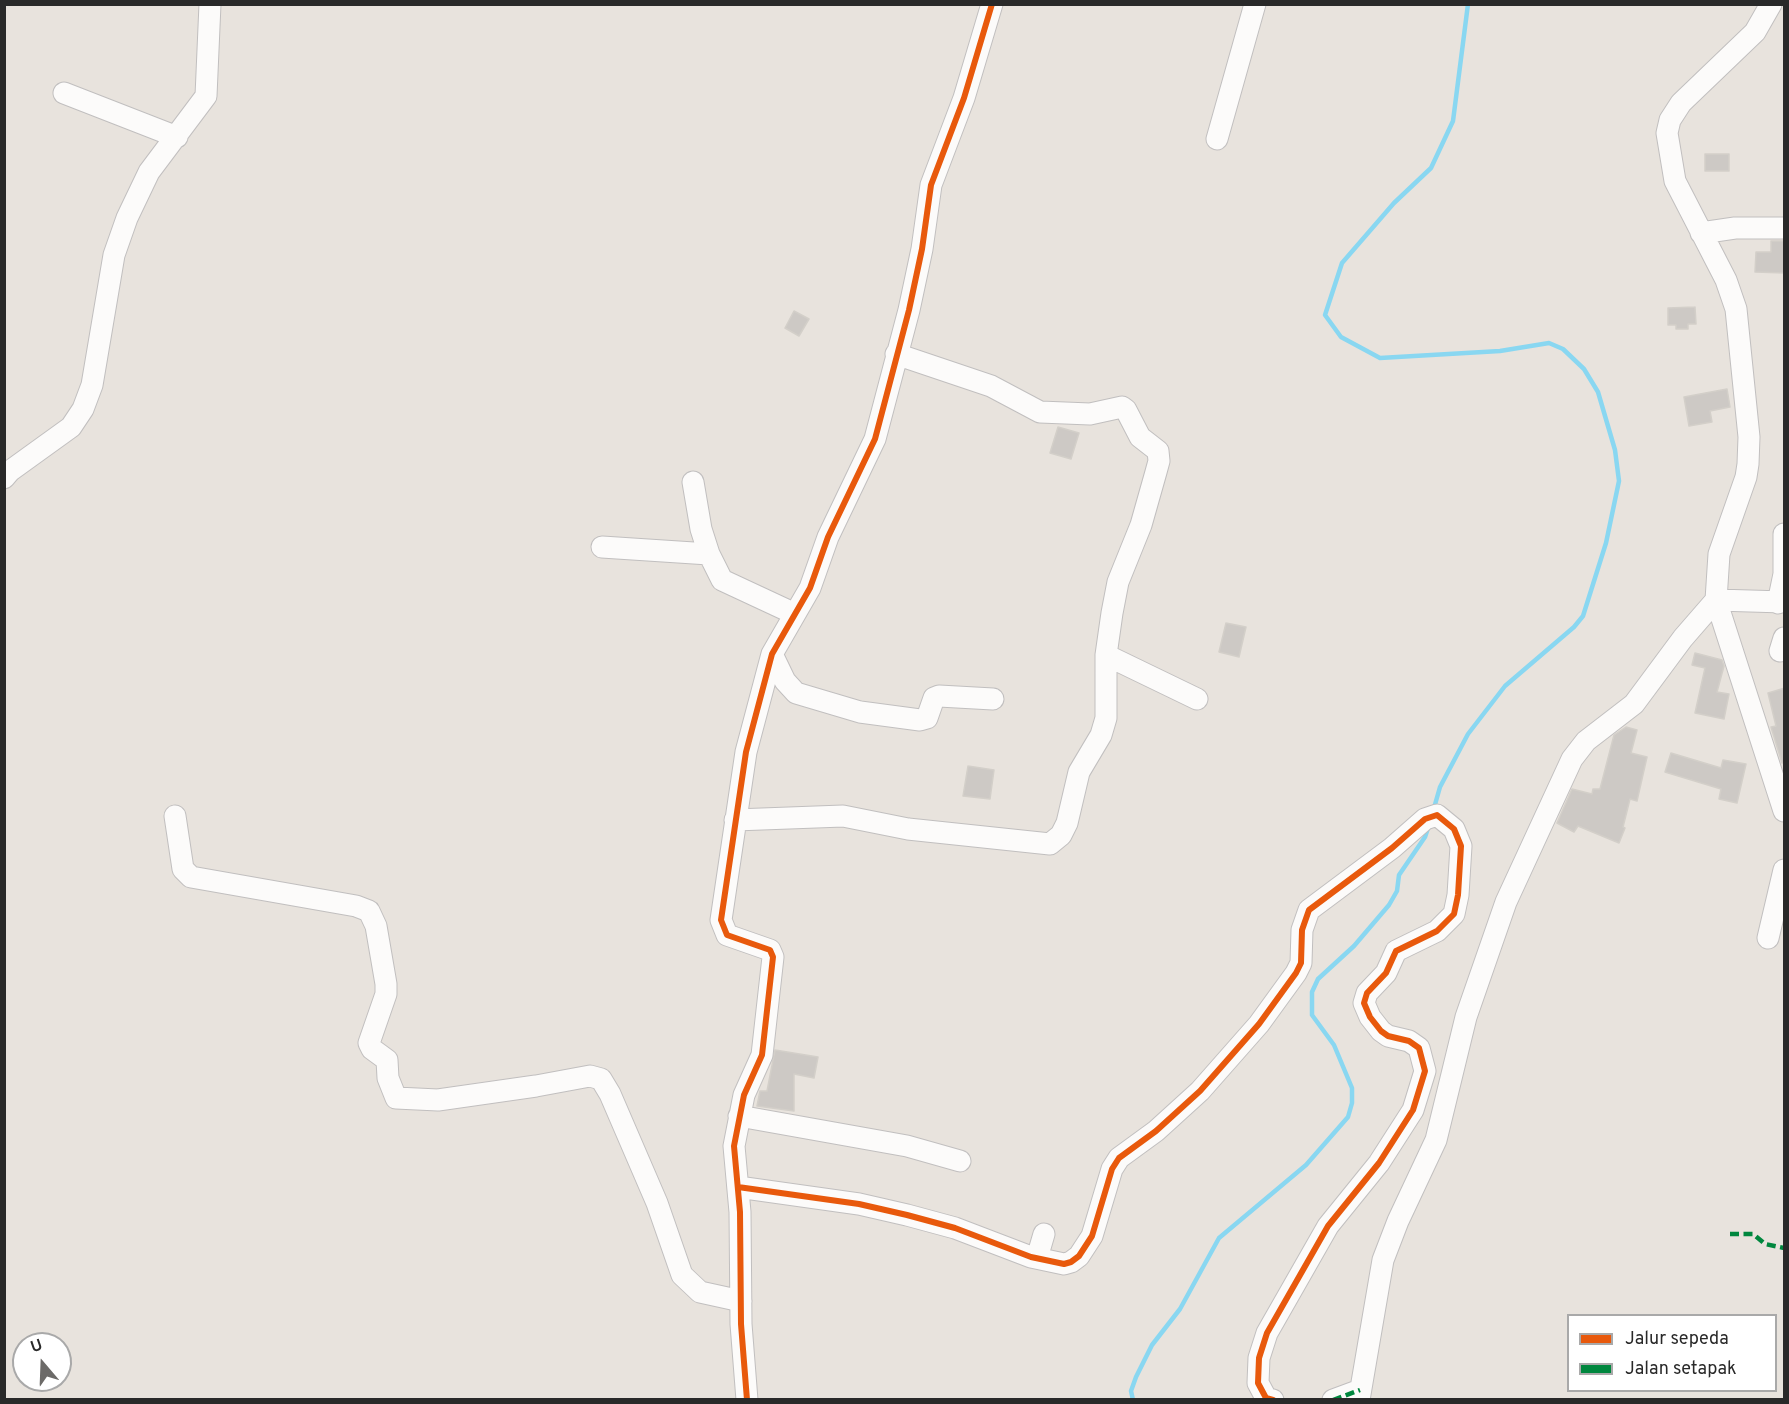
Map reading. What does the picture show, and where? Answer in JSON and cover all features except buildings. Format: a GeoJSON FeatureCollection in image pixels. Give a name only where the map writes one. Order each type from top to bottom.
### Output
{"type":"FeatureCollection","features":[{"type":"Feature","properties":{"kind":"street"},"geometry":{"type":"LineString","coordinates":[[4,478],[10,471],[71,428],[83,409],[92,386],[114,255],[127,218],[149,172],[206,96],[210,4]]}},
{"type":"Feature","properties":{"kind":"street"},"geometry":{"type":"LineString","coordinates":[[747,1400],[742,1349],[738,1187],[734,1146],[744,1095],[762,1055],[773,957],[770,950],[727,935],[721,920],[751,726],[772,654],[810,588],[828,537],[875,439],[922,249],[935,171],[964,98],[992,4]]}},
{"type":"Feature","properties":{"kind":"street"},"geometry":{"type":"LineString","coordinates":[[1217,139],[1255,4]]}},
{"type":"Feature","properties":{"kind":"street"},"geometry":{"type":"LineString","coordinates":[[1771,4],[1755,32],[1694,90],[1670,120],[1667,133],[1675,181],[1726,280],[1736,309],[1749,437],[1746,477],[1719,554],[1716,600],[1785,811]]}},
{"type":"Feature","properties":{"kind":"street"},"geometry":{"type":"LineString","coordinates":[[64,93],[177,137]]}},
{"type":"Feature","properties":{"kind":"street"},"geometry":{"type":"LineString","coordinates":[[1701,233],[1735,228],[1785,228]]}},
{"type":"Feature","properties":{"kind":"street"},"geometry":{"type":"LineString","coordinates":[[735,820],[843,816],[908,829],[1040,843],[1055,842],[1071,812],[1079,772],[1105,725],[1108,693],[1106,656],[1118,582],[1141,525],[1159,461],[1158,451],[1140,437],[1126,410],[1122,407],[1090,414],[1040,412],[991,386],[896,354]]}},
{"type":"Feature","properties":{"kind":"street"},"geometry":{"type":"LineString","coordinates":[[693,482],[698,515],[708,554],[722,580],[795,614]]}},
{"type":"Feature","properties":{"kind":"street"},"geometry":{"type":"LineString","coordinates":[[1716,600],[1781,603],[1785,534]]}},
{"type":"Feature","properties":{"kind":"street"},"geometry":{"type":"LineString","coordinates":[[602,547],[708,554]]}},
{"type":"Feature","properties":{"kind":"street"},"geometry":{"type":"LineString","coordinates":[[1333,1400],[1360,1395],[1383,1260],[1398,1221],[1436,1140],[1466,1017],[1479,975],[1506,902],[1545,813],[1572,759],[1586,741],[1634,704],[1683,638],[1716,600]]}},
{"type":"Feature","properties":{"kind":"street"},"geometry":{"type":"LineString","coordinates":[[772,654],[785,681],[796,693],[860,712],[920,720],[927,718],[934,699],[939,696],[993,699]]}},
{"type":"Feature","properties":{"kind":"street"},"geometry":{"type":"LineString","coordinates":[[1106,656],[1197,699]]}},
{"type":"Feature","properties":{"kind":"street"},"geometry":{"type":"LineString","coordinates":[[738,1187],[859,1204],[907,1215],[955,1228],[1037,1258],[1065,1264],[1079,1256],[1092,1236],[1112,1169],[1119,1158],[1156,1131],[1200,1091],[1259,1024],[1299,968],[1302,930],[1312,906],[1392,848],[1425,819],[1434,815],[1440,816],[1454,829],[1461,846],[1458,895],[1454,914],[1437,931],[1396,951],[1386,973],[1366,993],[1364,1003],[1370,1017],[1381,1031],[1388,1036],[1409,1041],[1419,1048],[1425,1071],[1413,1110],[1379,1163],[1328,1226],[1267,1333],[1259,1358],[1258,1383],[1266,1398],[1273,1400]]}},
{"type":"Feature","properties":{"kind":"street"},"geometry":{"type":"LineString","coordinates":[[175,816],[183,869],[191,877],[356,906],[369,911],[376,926],[386,994],[369,1043],[372,1049],[387,1060],[388,1078],[396,1098],[438,1100],[590,1076],[601,1078],[657,1203],[682,1275],[700,1292],[741,1301]]}},
{"type":"Feature","properties":{"kind":"street"},"geometry":{"type":"LineString","coordinates":[[1768,938],[1785,870]]}},
{"type":"Feature","properties":{"kind":"street"},"geometry":{"type":"LineString","coordinates":[[739,1116],[884,1142],[960,1161]]}},
{"type":"Feature","properties":{"kind":"street"},"geometry":{"type":"LineString","coordinates":[[1037,1258],[1044,1234]]}},
{"type":"Feature","properties":{"kind":"waterway"},"geometry":{"type":"LineString","coordinates":[[1434,808],[1440,787],[1468,734],[1505,686],[1574,627],[1583,616],[1606,543],[1619,481],[1615,450],[1598,392],[1584,369],[1563,349],[1549,343],[1500,351],[1380,358],[1341,337],[1325,315],[1342,263],[1394,203],[1431,168],[1453,121],[1468,4]]}},
{"type":"Feature","properties":{"kind":"waterway"},"geometry":{"type":"LineString","coordinates":[[1133,1400],[1131,1391],[1152,1345],[1180,1309],[1219,1238],[1306,1165],[1348,1117],[1352,1103],[1352,1088],[1334,1045],[1312,1015],[1312,992],[1318,979],[1354,946],[1389,905],[1397,891],[1399,875],[1425,837],[1428,828]]}},
{"type":"Feature","properties":{"kind":"marked path"},"geometry":{"type":"LineString","coordinates":[[1730,1234],[1753,1234],[1765,1244],[1784,1248]]}},
{"type":"Feature","properties":{"kind":"marked path"},"geometry":{"type":"LineString","coordinates":[[1333,1400],[1360,1390]]}},
{"type":"Feature","properties":{"kind":"cycle path"},"geometry":{"type":"LineString","coordinates":[[747,1400],[741,1324],[740,1212],[734,1146],[744,1095],[762,1055],[773,957],[770,950],[727,935],[721,920],[746,752],[772,654],[810,588],[828,537],[875,439],[909,310],[922,249],[931,185],[964,98],[992,4]]}},
{"type":"Feature","properties":{"kind":"cycle path"},"geometry":{"type":"LineString","coordinates":[[738,1187],[859,1204],[955,1228],[1031,1257],[1064,1264],[1071,1262],[1079,1256],[1092,1236],[1112,1169],[1119,1158],[1156,1131],[1200,1091],[1259,1024],[1296,973],[1301,963],[1302,930],[1309,910],[1392,848],[1425,819],[1437,815],[1454,829],[1461,846],[1458,895],[1454,914],[1437,931],[1396,951],[1386,973],[1367,993],[1364,1003],[1370,1017],[1381,1031],[1388,1036],[1409,1041],[1419,1048],[1425,1071],[1413,1110],[1379,1163],[1328,1226],[1267,1333],[1259,1358],[1258,1383],[1266,1398],[1273,1400]]}}]}
